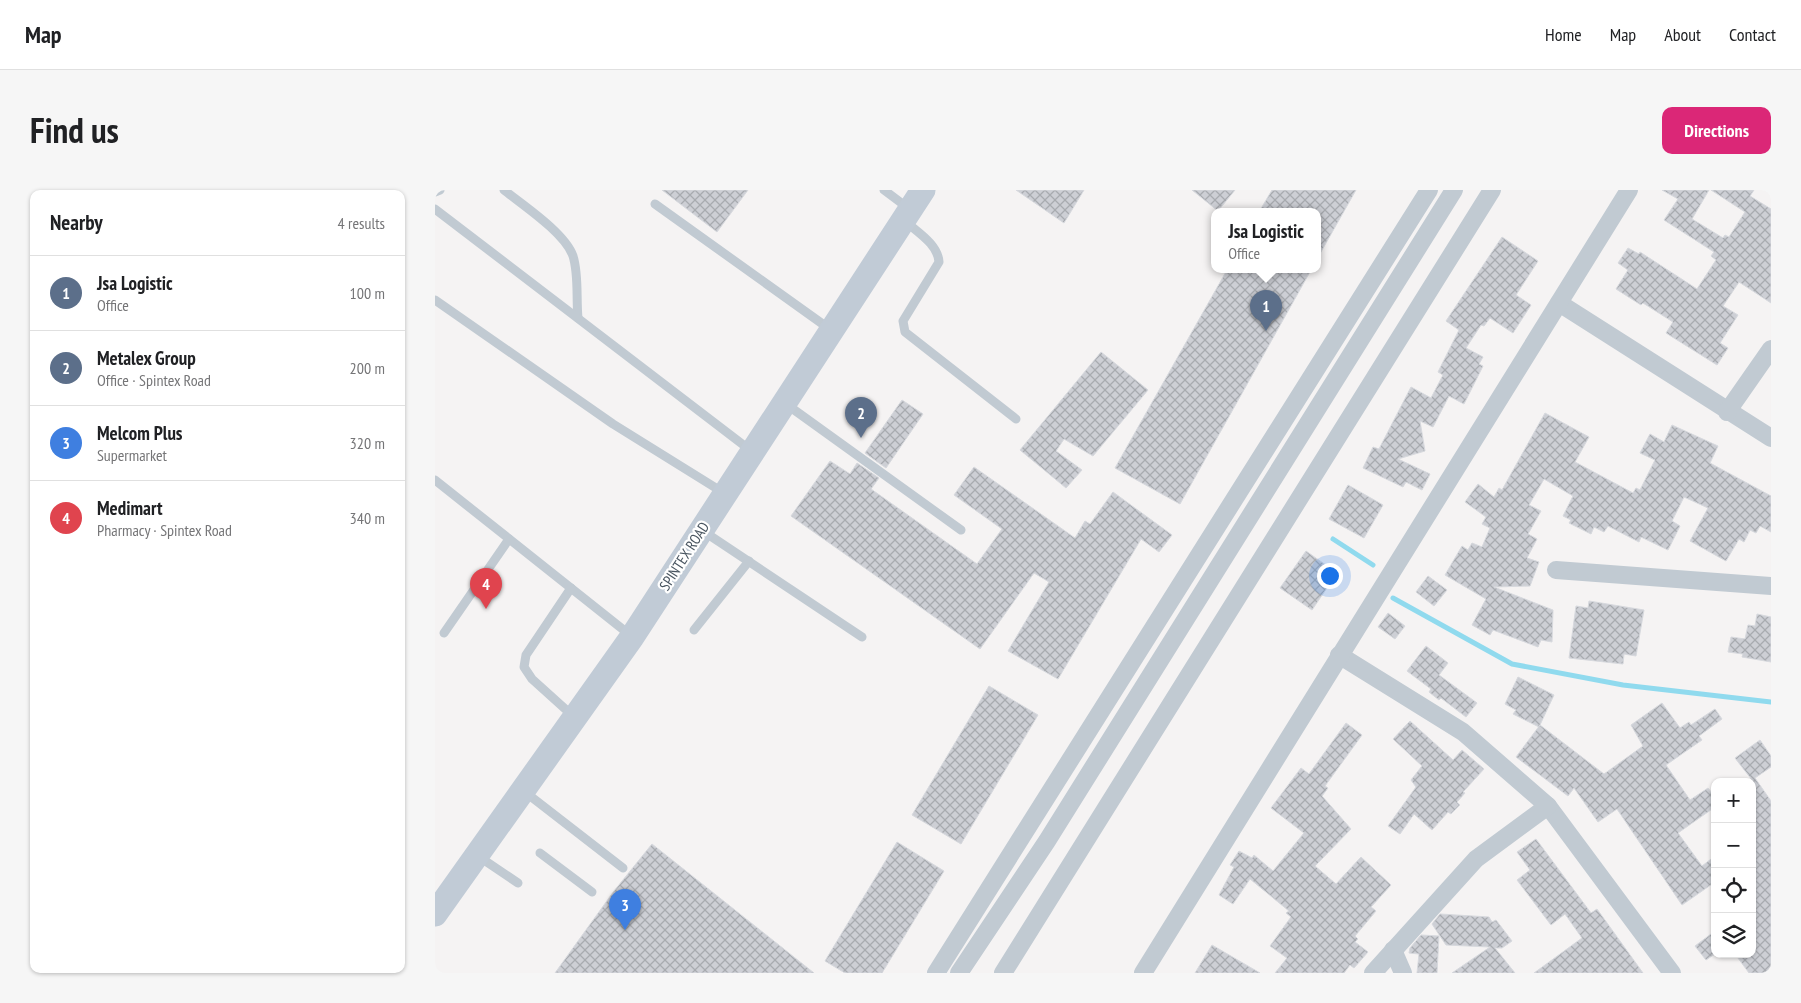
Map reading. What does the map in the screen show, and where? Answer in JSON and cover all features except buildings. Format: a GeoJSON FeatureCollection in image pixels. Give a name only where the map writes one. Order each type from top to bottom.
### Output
{"type":"FeatureCollection","features":[{"type":"Feature","properties":{"kind":"main road","name":"SPINTEX ROAD"},"geometry":{"type":"LineString","coordinates":[[435,914],[478,856],[632,636],[913,206]]}},
{"type":"Feature","properties":{"kind":"street"},"geometry":{"type":"LineString","coordinates":[[936,973],[1429,190]]}},
{"type":"Feature","properties":{"kind":"street"},"geometry":{"type":"LineString","coordinates":[[959,973],[1047,841],[1454,190]]}},
{"type":"Feature","properties":{"kind":"street"},"geometry":{"type":"LineString","coordinates":[[1003,973],[1492,190]]}},
{"type":"Feature","properties":{"kind":"street"},"geometry":{"type":"LineString","coordinates":[[1143,973],[1629,190]]}},
{"type":"Feature","properties":{"kind":"street"},"geometry":{"type":"LineString","coordinates":[[1559,304],[1727,412],[1771,438]]}},
{"type":"Feature","properties":{"kind":"street"},"geometry":{"type":"LineString","coordinates":[[1727,412],[1771,349]]}},
{"type":"Feature","properties":{"kind":"street"},"geometry":{"type":"LineString","coordinates":[[1556,570],[1771,586]]}},
{"type":"Feature","properties":{"kind":"street"},"geometry":{"type":"LineString","coordinates":[[1339,655],[1463,732],[1548,806],[1672,973]]}},
{"type":"Feature","properties":{"kind":"street"},"geometry":{"type":"LineString","coordinates":[[1373,973],[1476,859],[1548,806]]}},
{"type":"Feature","properties":{"kind":"street"},"geometry":{"type":"LineString","coordinates":[[1393,950],[1403,973]]}},
{"type":"Feature","properties":{"kind":"lane"},"geometry":{"type":"LineString","coordinates":[[435,192],[440,190]]}},
{"type":"Feature","properties":{"kind":"lane"},"geometry":{"type":"LineString","coordinates":[[504,190],[561,238],[569,248],[574,258],[578,318]]}},
{"type":"Feature","properties":{"kind":"lane"},"geometry":{"type":"LineString","coordinates":[[884,190],[913,206],[939,254],[939,262],[903,321],[905,332],[1016,419]]}},
{"type":"Feature","properties":{"kind":"lane"},"geometry":{"type":"LineString","coordinates":[[655,204],[831,330]]}},
{"type":"Feature","properties":{"kind":"lane"},"geometry":{"type":"LineString","coordinates":[[435,209],[752,451]]}},
{"type":"Feature","properties":{"kind":"lane"},"geometry":{"type":"LineString","coordinates":[[435,300],[613,424],[724,494]]}},
{"type":"Feature","properties":{"kind":"lane"},"geometry":{"type":"LineString","coordinates":[[784,402],[961,530]]}},
{"type":"Feature","properties":{"kind":"lane"},"geometry":{"type":"LineString","coordinates":[[435,480],[632,636]]}},
{"type":"Feature","properties":{"kind":"lane"},"geometry":{"type":"LineString","coordinates":[[701,530],[862,636]]}},
{"type":"Feature","properties":{"kind":"lane"},"geometry":{"type":"LineString","coordinates":[[444,633],[509,539]]}},
{"type":"Feature","properties":{"kind":"lane"},"geometry":{"type":"LineString","coordinates":[[694,630],[749,561]]}},
{"type":"Feature","properties":{"kind":"lane"},"geometry":{"type":"LineString","coordinates":[[571,588],[526,655],[524,667],[532,679],[574,717]]}},
{"type":"Feature","properties":{"kind":"lane"},"geometry":{"type":"LineString","coordinates":[[522,791],[623,868]]}},
{"type":"Feature","properties":{"kind":"lane"},"geometry":{"type":"LineString","coordinates":[[539,854],[592,892]]}},
{"type":"Feature","properties":{"kind":"lane"},"geometry":{"type":"LineString","coordinates":[[478,856],[519,884]]}},
{"type":"Feature","properties":{"kind":"waterway"},"geometry":{"type":"LineString","coordinates":[[1333,539],[1373,565]]}},
{"type":"Feature","properties":{"kind":"waterway"},"geometry":{"type":"LineString","coordinates":[[1393,598],[1512,664],[1623,685],[1771,702]]}},
{"type":"Feature","properties":{"kind":"place","name":"Jsa Logistic"},"geometry":{"type":"Point","coordinates":[1266,331]}},
{"type":"Feature","properties":{"kind":"place","name":"Metalex Group"},"geometry":{"type":"Point","coordinates":[861,438]}},
{"type":"Feature","properties":{"kind":"place","name":"Medimart"},"geometry":{"type":"Point","coordinates":[486,609]}},
{"type":"Feature","properties":{"kind":"place","name":"Melcom Plus"},"geometry":{"type":"Point","coordinates":[625,930]}}]}
